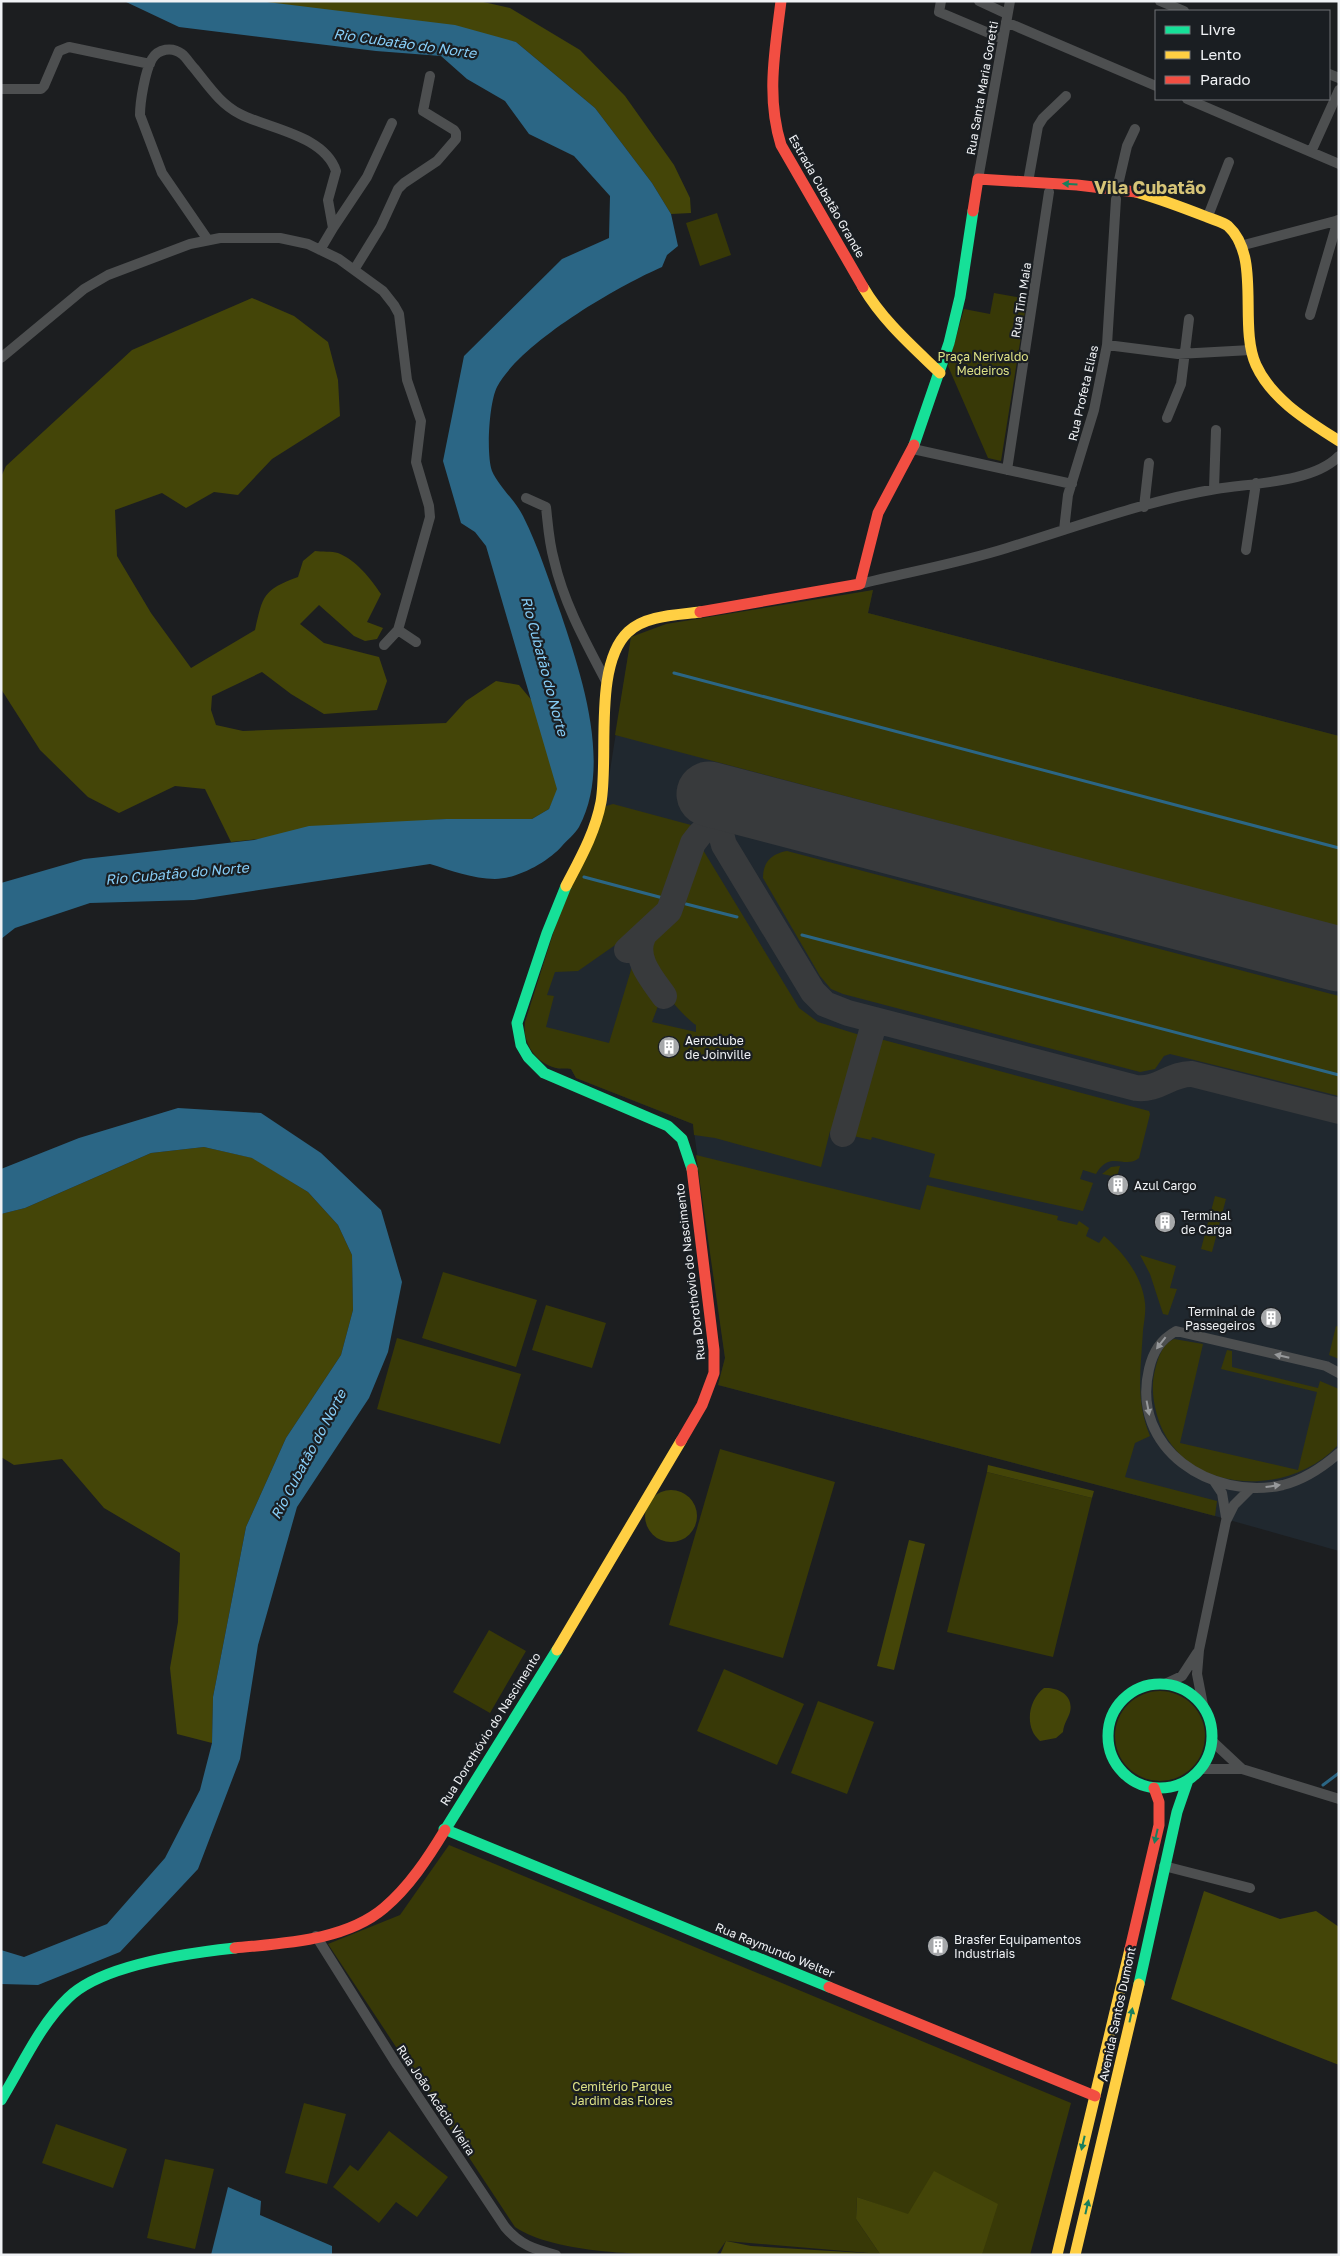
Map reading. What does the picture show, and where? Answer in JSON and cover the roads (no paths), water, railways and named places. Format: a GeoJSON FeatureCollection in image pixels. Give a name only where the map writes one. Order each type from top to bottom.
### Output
{"type":"FeatureCollection","features":[{"type":"Feature","properties":{"kind":"street","name":"Estrada Cubatão Grande"},"geometry":{"type":"LineString","coordinates":[[781,1],[771,102],[773,123],[781,145],[876,309],[892,328],[940,372]]}},
{"type":"Feature","properties":{"kind":"street"},"geometry":{"type":"LineString","coordinates":[[942,1],[939,12],[1003,39]]}},
{"type":"Feature","properties":{"kind":"street"},"geometry":{"type":"LineString","coordinates":[[979,1],[1007,18],[1155,86]]}},
{"type":"Feature","properties":{"kind":"street","name":"Rua Santa Maria Goretti"},"geometry":{"type":"LineString","coordinates":[[977,184],[1010,1]]}},
{"type":"Feature","properties":{"kind":"street"},"geometry":{"type":"LineString","coordinates":[[1160,1],[1182,10]]}},
{"type":"Feature","properties":{"kind":"street"},"geometry":{"type":"LineString","coordinates":[[1,89],[41,89],[59,51],[69,47],[150,64]]}},
{"type":"Feature","properties":{"kind":"street"},"geometry":{"type":"LineString","coordinates":[[208,240],[162,174],[143,125],[140,106],[150,64],[160,51],[166,49],[182,54],[224,103],[233,110],[282,129],[321,150],[334,165],[336,171],[328,200],[333,228]]}},
{"type":"Feature","properties":{"kind":"street"},"geometry":{"type":"LineString","coordinates":[[354,270],[381,226],[398,190],[404,183],[437,161],[456,139],[454,130],[426,116],[423,111],[430,76]]}},
{"type":"Feature","properties":{"kind":"street"},"geometry":{"type":"LineString","coordinates":[[1311,152],[1339,90]]}},
{"type":"Feature","properties":{"kind":"street"},"geometry":{"type":"LineString","coordinates":[[1028,182],[1038,126],[1043,118],[1066,96]]}},
{"type":"Feature","properties":{"kind":"street"},"geometry":{"type":"LineString","coordinates":[[1189,100],[1339,164]]}},
{"type":"Feature","properties":{"kind":"street"},"geometry":{"type":"LineString","coordinates":[[320,250],[367,177],[392,123]]}},
{"type":"Feature","properties":{"kind":"street","name":"Rua Profeta Elias"},"geometry":{"type":"LineString","coordinates":[[1064,530],[1072,484],[1096,403],[1107,345],[1117,194],[1127,146],[1135,129]]}},
{"type":"Feature","properties":{"kind":"street"},"geometry":{"type":"LineString","coordinates":[[1208,216],[1230,162]]}},
{"type":"Feature","properties":{"kind":"street"},"geometry":{"type":"LineString","coordinates":[[977,184],[1028,182],[1117,194],[1202,224],[1222,233],[1240,246]]}},
{"type":"Feature","properties":{"kind":"street"},"geometry":{"type":"LineString","coordinates":[[860,584],[878,513],[913,449],[940,372],[956,315],[977,184]]}},
{"type":"Feature","properties":{"kind":"street"},"geometry":{"type":"LineString","coordinates":[[977,184],[1049,192],[1150,196],[1227,224],[1234,230],[1240,246],[1246,272],[1251,350],[1262,375],[1276,395],[1296,413],[1339,441]]}},
{"type":"Feature","properties":{"kind":"street","name":"Rua Tim Maia"},"geometry":{"type":"LineString","coordinates":[[1007,470],[1049,192]]}},
{"type":"Feature","properties":{"kind":"street"},"geometry":{"type":"LineString","coordinates":[[1240,246],[1338,220]]}},
{"type":"Feature","properties":{"kind":"street"},"geometry":{"type":"LineString","coordinates":[[1310,316],[1338,220]]}},
{"type":"Feature","properties":{"kind":"street"},"geometry":{"type":"LineString","coordinates":[[1,358],[98,279],[153,257],[208,240],[280,238],[308,244],[354,270],[383,291],[399,314],[408,380],[420,421],[416,462],[429,506],[430,517],[398,630],[384,645]]}},
{"type":"Feature","properties":{"kind":"street"},"geometry":{"type":"LineString","coordinates":[[1166,418],[1180,384],[1189,319]]}},
{"type":"Feature","properties":{"kind":"street"},"geometry":{"type":"LineString","coordinates":[[1107,345],[1184,354],[1251,350]]}},
{"type":"Feature","properties":{"kind":"street"},"geometry":{"type":"LineString","coordinates":[[1214,489],[1216,430]]}},
{"type":"Feature","properties":{"kind":"street"},"geometry":{"type":"LineString","coordinates":[[913,449],[1072,484]]}},
{"type":"Feature","properties":{"kind":"street"},"geometry":{"type":"LineString","coordinates":[[607,684],[613,654],[619,640],[636,624],[657,618],[860,584],[984,555],[1144,507],[1214,489],[1308,473],[1339,456]]}},
{"type":"Feature","properties":{"kind":"street"},"geometry":{"type":"LineString","coordinates":[[1144,507],[1148,463]]}},
{"type":"Feature","properties":{"kind":"street"},"geometry":{"type":"LineString","coordinates":[[1246,550],[1256,483]]}},
{"type":"Feature","properties":{"kind":"street"},"geometry":{"type":"LineString","coordinates":[[526,498],[546,507],[554,560],[565,597],[576,624],[607,684]]}},
{"type":"Feature","properties":{"kind":"street"},"geometry":{"type":"LineString","coordinates":[[398,630],[416,642]]}},
{"type":"Feature","properties":{"kind":"street","name":"Rua Dorothóvio do Nascimento"},"geometry":{"type":"LineString","coordinates":[[1,2100],[62,2006],[81,1986],[95,1979],[123,1969],[207,1951],[316,1936],[352,1927],[382,1910],[409,1881],[540,1678],[702,1405],[711,1386],[715,1362],[707,1286],[692,1169],[684,1143],[678,1134],[660,1122],[544,1073],[530,1060],[517,1039],[518,1023],[559,902],[597,818],[605,769],[607,684]]}},
{"type":"Feature","properties":{"kind":"street"},"geometry":{"type":"LineString","coordinates":[[1339,1373],[1326,1366],[1176,1331],[1166,1336],[1158,1345],[1151,1360],[1145,1384],[1151,1421],[1156,1433],[1177,1459],[1198,1474],[1214,1481],[1250,1489],[1296,1481],[1330,1461],[1339,1452]]}},
{"type":"Feature","properties":{"kind":"street"},"geometry":{"type":"LineString","coordinates":[[1214,1481],[1222,1493],[1226,1521]]}},
{"type":"Feature","properties":{"kind":"street"},"geometry":{"type":"LineString","coordinates":[[1203,1705],[1179,1687],[1165,1684],[1149,1685],[1135,1690],[1122,1700],[1113,1714],[1108,1729],[1108,1746],[1114,1761],[1124,1774],[1138,1784],[1154,1788],[1172,1787],[1188,1780],[1201,1769],[1210,1754],[1212,1741],[1210,1721],[1203,1705],[1197,1674],[1199,1650],[1226,1521],[1234,1505],[1250,1489]]}},
{"type":"Feature","properties":{"kind":"street"},"geometry":{"type":"LineString","coordinates":[[1165,1684],[1182,1676],[1199,1650]]}},
{"type":"Feature","properties":{"kind":"street"},"geometry":{"type":"LineString","coordinates":[[1212,1741],[1242,1770]]}},
{"type":"Feature","properties":{"kind":"street"},"geometry":{"type":"LineString","coordinates":[[1201,1769],[1242,1770],[1339,1799]]}},
{"type":"Feature","properties":{"kind":"street","name":"Avenida Santos Dumont"},"geometry":{"type":"LineString","coordinates":[[1076,2255],[1121,2063],[1164,1866],[1179,1803],[1188,1780]]}},
{"type":"Feature","properties":{"kind":"street","name":"Avenida Santos Dumont"},"geometry":{"type":"LineString","coordinates":[[1057,2255],[1159,1825],[1159,1802],[1154,1788]]}},
{"type":"Feature","properties":{"kind":"street","name":"Rua Raymundo Welter"},"geometry":{"type":"LineString","coordinates":[[444,1829],[1095,2096]]}},
{"type":"Feature","properties":{"kind":"street"},"geometry":{"type":"LineString","coordinates":[[1164,1866],[1250,1888]]}},
{"type":"Feature","properties":{"kind":"street","name":"Rua João Acácio Vieira"},"geometry":{"type":"LineString","coordinates":[[316,1936],[397,2065],[505,2227],[515,2239],[535,2249],[556,2255]]}},
{"type":"Feature","properties":{"kind":"water","name":"Rio Cubatão do Norte"},"geometry":{"type":"Polygon","coordinates":[[[124,1],[259,1],[455,25],[516,42],[595,108],[652,183],[671,214],[678,246],[667,255],[662,267],[596,302],[547,335],[526,352],[509,370],[497,387],[492,404],[489,453],[492,471],[523,516],[544,565],[585,693],[593,749],[593,776],[589,803],[579,827],[556,852],[532,869],[504,878],[487,879],[430,864],[194,900],[90,903],[15,928],[1,939],[1,883],[84,859],[254,840],[309,826],[446,819],[532,819],[549,809],[557,789],[486,546],[475,532],[461,523],[443,461],[464,356],[562,259],[609,238],[610,196],[574,156],[529,134],[505,101],[467,79],[441,56],[376,51],[179,27],[124,1]]]}},
{"type":"Feature","properties":{"kind":"water","name":"Rio Cubatão do Norte"},"geometry":{"type":"Polygon","coordinates":[[[178,1108],[261,1113],[321,1153],[381,1210],[402,1282],[388,1352],[369,1398],[297,1507],[258,1645],[240,1759],[198,1869],[120,1952],[38,1985],[1,1984],[1,1950],[24,1957],[107,1924],[165,1858],[200,1790],[212,1743],[213,1697],[246,1527],[286,1438],[341,1355],[353,1310],[352,1255],[338,1225],[308,1192],[252,1158],[204,1147],[151,1153],[25,1208],[1,1214],[1,1169],[79,1138],[178,1108]]]}},
{"type":"Feature","properties":{"kind":"water"},"geometry":{"type":"Polygon","coordinates":[[[228,2187],[261,2201],[260,2215],[332,2246],[332,2254],[211,2255],[228,2187]]]}},
{"type":"Feature","properties":{"kind":"waterway"},"geometry":{"type":"LineString","coordinates":[[674,673],[1339,848]]}},
{"type":"Feature","properties":{"kind":"waterway"},"geometry":{"type":"LineString","coordinates":[[584,877],[663,898]]}},
{"type":"Feature","properties":{"kind":"waterway"},"geometry":{"type":"LineString","coordinates":[[686,904],[737,917]]}},
{"type":"Feature","properties":{"kind":"waterway"},"geometry":{"type":"LineString","coordinates":[[802,935],[1339,1075]]}},
{"type":"Feature","properties":{"kind":"waterway"},"geometry":{"type":"LineString","coordinates":[[1323,1785],[1339,1773]]}},
{"type":"Feature","properties":{"kind":"place","name":"Aeroclube de Joinville"},"geometry":{"type":"Point","coordinates":[669,1047]}},
{"type":"Feature","properties":{"kind":"place","name":"Azul Cargo"},"geometry":{"type":"Point","coordinates":[1118,1185]}},
{"type":"Feature","properties":{"kind":"place","name":"Terminal de Carga"},"geometry":{"type":"Point","coordinates":[1165,1222]}},
{"type":"Feature","properties":{"kind":"place","name":"Terminal de Passegeiros"},"geometry":{"type":"Point","coordinates":[1271,1318]}},
{"type":"Feature","properties":{"kind":"place","name":"Brasfer Equipamentos Industriais"},"geometry":{"type":"Point","coordinates":[938,1946]}},
{"type":"Feature","properties":{"kind":"district","name":"Vila Cubatão"},"geometry":{"type":"Point","coordinates":[1150,187]}},
{"type":"Feature","properties":{"kind":"park label","name":"Praça Nerivaldo Medeiros"},"geometry":{"type":"Point","coordinates":[983,363]}},
{"type":"Feature","properties":{"kind":"park label","name":"Cemitério Parque Jardim das Flores"},"geometry":{"type":"Point","coordinates":[622,2093]}}]}
